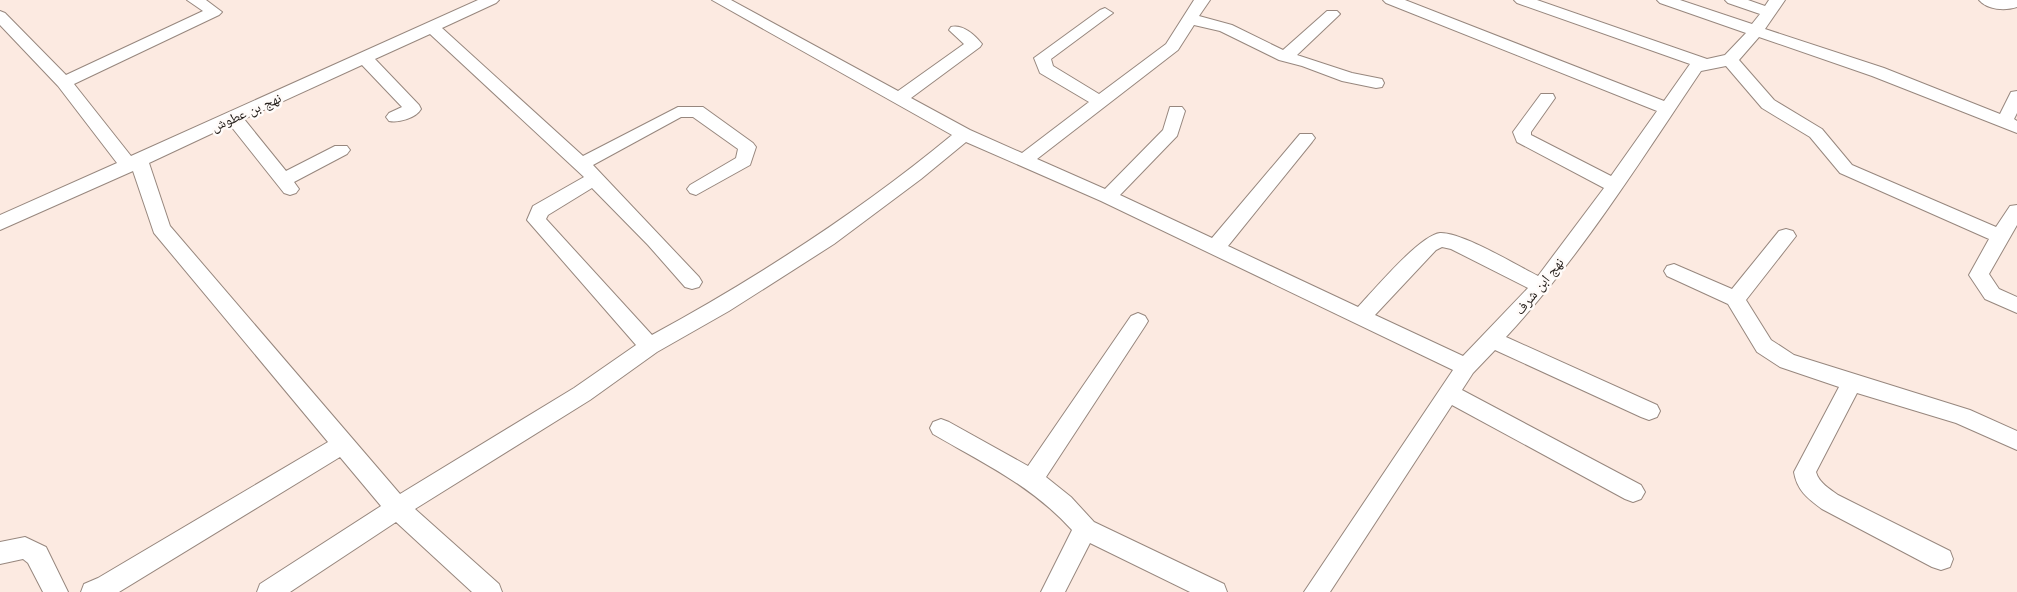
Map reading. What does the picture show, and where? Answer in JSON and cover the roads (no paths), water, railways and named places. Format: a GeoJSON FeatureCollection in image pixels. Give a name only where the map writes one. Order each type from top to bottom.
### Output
{"type":"FeatureCollection","features":[{"type":"Feature","properties":{"kind":"street"},"geometry":{"type":"LineString","coordinates":[[64,82],[214,12],[195,0]]}},
{"type":"Feature","properties":{"kind":"street","name":"نهج بن عطوش"},"geometry":{"type":"LineString","coordinates":[[0,223],[491,0]]}},
{"type":"Feature","properties":{"kind":"street"},"geometry":{"type":"LineString","coordinates":[[720,0],[964,134],[1108,197],[1466,367]]}},
{"type":"Feature","properties":{"kind":"street"},"geometry":{"type":"LineString","coordinates":[[1024,160],[1172,47],[1202,0]]}},
{"type":"Feature","properties":{"kind":"street"},"geometry":{"type":"LineString","coordinates":[[1391,0],[1667,109]]}},
{"type":"Feature","properties":{"kind":"street"},"geometry":{"type":"LineString","coordinates":[[1522,0],[1703,63],[1729,59],[1755,32],[1773,6],[1734,0]]}},
{"type":"Feature","properties":{"kind":"street"},"geometry":{"type":"LineString","coordinates":[[1665,0],[1878,72],[2010,125],[2017,96]]}},
{"type":"Feature","properties":{"kind":"street"},"geometry":{"type":"LineString","coordinates":[[1987,0],[2001,6],[2013,4],[2017,0]]}},
{"type":"Feature","properties":{"kind":"street"},"geometry":{"type":"LineString","coordinates":[[1100,102],[1046,69],[1042,58],[1105,12]]}},
{"type":"Feature","properties":{"kind":"street"},"geometry":{"type":"LineString","coordinates":[[1285,57],[1332,14]]}},
{"type":"Feature","properties":{"kind":"street"},"geometry":{"type":"LineString","coordinates":[[0,16],[64,82],[134,163],[161,228],[397,508],[490,592]]}},
{"type":"Feature","properties":{"kind":"street"},"geometry":{"type":"LineString","coordinates":[[1191,19],[1226,28],[1285,57],[1307,62],[1348,77],[1376,83]]}},
{"type":"Feature","properties":{"kind":"street"},"geometry":{"type":"LineString","coordinates":[[432,27],[596,178],[599,184],[655,240],[692,282]]}},
{"type":"Feature","properties":{"kind":"street"},"geometry":{"type":"LineString","coordinates":[[899,98],[974,44],[957,30]]}},
{"type":"Feature","properties":{"kind":"street"},"geometry":{"type":"LineString","coordinates":[[365,58],[413,109],[395,117]]}},
{"type":"Feature","properties":{"kind":"street"},"geometry":{"type":"LineString","coordinates":[[1729,59],[1768,104],[1816,134],[1846,169],[2000,236]]}},
{"type":"Feature","properties":{"kind":"street","name":"نهج ابن شرف"},"geometry":{"type":"LineString","coordinates":[[1316,592],[1466,367],[1541,286],[1615,186],[1696,68],[1703,63]]}},
{"type":"Feature","properties":{"kind":"street"},"geometry":{"type":"LineString","coordinates":[[1547,98],[1522,132],[1523,138],[1615,186]]}},
{"type":"Feature","properties":{"kind":"street"},"geometry":{"type":"LineString","coordinates":[[581,164],[678,112],[697,111],[747,147],[744,161],[696,189]]}},
{"type":"Feature","properties":{"kind":"street"},"geometry":{"type":"LineString","coordinates":[[1108,197],[1171,132],[1176,111]]}},
{"type":"Feature","properties":{"kind":"street"},"geometry":{"type":"LineString","coordinates":[[234,117],[286,185],[341,150]]}},
{"type":"Feature","properties":{"kind":"street"},"geometry":{"type":"LineString","coordinates":[[269,592],[397,508],[582,394],[650,346],[722,306],[828,239],[915,175],[964,134]]}},
{"type":"Feature","properties":{"kind":"street"},"geometry":{"type":"LineString","coordinates":[[1215,248],[1306,138]]}},
{"type":"Feature","properties":{"kind":"street"},"geometry":{"type":"LineString","coordinates":[[596,178],[540,211],[536,220],[650,346]]}},
{"type":"Feature","properties":{"kind":"street"},"geometry":{"type":"LineString","coordinates":[[2017,211],[2000,236],[1979,275],[1992,294],[2017,305]]}},
{"type":"Feature","properties":{"kind":"street"},"geometry":{"type":"LineString","coordinates":[[1734,299],[1786,236]]}},
{"type":"Feature","properties":{"kind":"street"},"geometry":{"type":"LineString","coordinates":[[1362,316],[1429,246],[1440,240],[1456,243],[1541,286]]}},
{"type":"Feature","properties":{"kind":"street"},"geometry":{"type":"LineString","coordinates":[[1674,271],[1734,299],[1764,346],[1787,360],[1852,383],[1962,416],[2017,441]]}},
{"type":"Feature","properties":{"kind":"street"},"geometry":{"type":"LineString","coordinates":[[1032,479],[1138,322]]}},
{"type":"Feature","properties":{"kind":"street"},"geometry":{"type":"LineString","coordinates":[[1493,340],[1649,411]]}},
{"type":"Feature","properties":{"kind":"street"},"geometry":{"type":"LineString","coordinates":[[1852,383],[1805,472],[1808,482],[1815,491],[1830,502],[1941,559]]}},
{"type":"Feature","properties":{"kind":"street"},"geometry":{"type":"LineString","coordinates":[[1449,393],[1633,492]]}},
{"type":"Feature","properties":{"kind":"street"},"geometry":{"type":"LineString","coordinates":[[941,428],[1032,479],[1063,504],[1086,529],[1215,592]]}},
{"type":"Feature","properties":{"kind":"street"},"geometry":{"type":"LineString","coordinates":[[93,592],[107,586],[343,444]]}},
{"type":"Feature","properties":{"kind":"street"},"geometry":{"type":"LineString","coordinates":[[1053,592],[1071,553],[1086,529]]}},
{"type":"Feature","properties":{"kind":"street"},"geometry":{"type":"LineString","coordinates":[[0,553],[25,548],[37,555],[56,592]]}}]}
